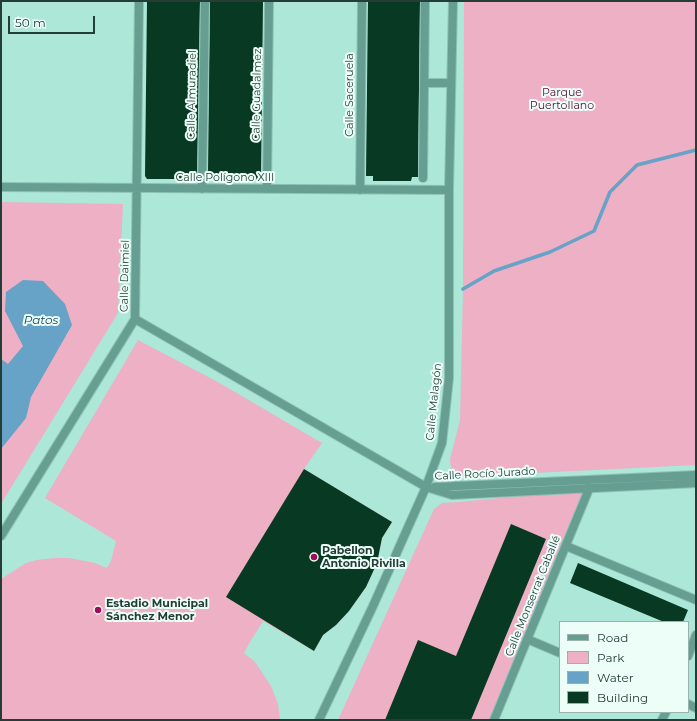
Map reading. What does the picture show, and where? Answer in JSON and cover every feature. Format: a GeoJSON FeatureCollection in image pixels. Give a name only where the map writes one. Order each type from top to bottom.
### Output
{"type":"FeatureCollection","features":[{"type":"Feature","properties":{"kind":"street","name":"Calle Daimiel"},"geometry":{"type":"LineString","coordinates":[[1,536],[135,320],[139,1]]}},
{"type":"Feature","properties":{"kind":"street","name":"Calle Almuradiel"},"geometry":{"type":"LineString","coordinates":[[202,189],[205,1]]}},
{"type":"Feature","properties":{"kind":"street","name":"Calle Guadalmez"},"geometry":{"type":"LineString","coordinates":[[267,189],[269,1]]}},
{"type":"Feature","properties":{"kind":"street","name":"Calle Saceruela"},"geometry":{"type":"LineString","coordinates":[[360,190],[362,1]]}},
{"type":"Feature","properties":{"kind":"street"},"geometry":{"type":"LineString","coordinates":[[423,178],[425,1]]}},
{"type":"Feature","properties":{"kind":"street","name":"Calle Malagón"},"geometry":{"type":"LineString","coordinates":[[319,720],[373,606],[426,487],[442,443],[449,378],[449,190],[452,3]]}},
{"type":"Feature","properties":{"kind":"street"},"geometry":{"type":"LineString","coordinates":[[424,83],[451,83]]}},
{"type":"Feature","properties":{"kind":"street","name":"Calle Polígono XIII"},"geometry":{"type":"LineString","coordinates":[[1,187],[449,190]]}},
{"type":"Feature","properties":{"kind":"street"},"geometry":{"type":"LineString","coordinates":[[135,320],[426,487]]}},
{"type":"Feature","properties":{"kind":"street","name":"Calle Rocío Jurado"},"geometry":{"type":"LineString","coordinates":[[426,487],[696,475]]}},
{"type":"Feature","properties":{"kind":"street","name":"Calle Monserrat Caballé"},"geometry":{"type":"LineString","coordinates":[[494,720],[589,489],[588,480]]}},
{"type":"Feature","properties":{"kind":"street","name":"Calle Rocío Jurado"},"geometry":{"type":"LineString","coordinates":[[426,487],[452,495],[696,483]]}},
{"type":"Feature","properties":{"kind":"street"},"geometry":{"type":"LineString","coordinates":[[566,546],[696,600]]}},
{"type":"Feature","properties":{"kind":"street"},"geometry":{"type":"LineString","coordinates":[[689,653],[696,635]]}},
{"type":"Feature","properties":{"kind":"street"},"geometry":{"type":"LineString","coordinates":[[527,639],[559,653]]}},
{"type":"Feature","properties":{"kind":"green space","name":"Parque Puertollano"},"geometry":{"type":"Polygon","coordinates":[[[464,1],[696,1],[696,465],[452,477],[450,459],[460,420],[463,289],[464,1]]]}},
{"type":"Feature","properties":{"kind":"green space"},"geometry":{"type":"Polygon","coordinates":[[[1,202],[123,204],[118,313],[1,504],[1,202]]]}},
{"type":"Feature","properties":{"kind":"green space"},"geometry":{"type":"Polygon","coordinates":[[[138,340],[216,381],[322,443],[304,469],[392,522],[382,538],[377,563],[366,587],[349,611],[336,625],[323,635],[314,651],[263,621],[250,642],[244,653],[255,662],[271,686],[278,704],[280,720],[1,720],[1,579],[26,563],[37,560],[69,558],[95,563],[107,568],[111,561],[116,541],[45,498],[138,340]]]}},
{"type":"Feature","properties":{"kind":"green space"},"geometry":{"type":"Polygon","coordinates":[[[589,489],[494,720],[338,720],[434,509],[442,503],[589,489]]]}},
{"type":"Feature","properties":{"kind":"water","name":"Patos"},"geometry":{"type":"Polygon","coordinates":[[[23,280],[43,281],[65,304],[72,325],[31,397],[26,418],[1,449],[1,359],[8,364],[23,346],[5,311],[6,292],[23,280]]]}},
{"type":"Feature","properties":{"kind":"building"},"geometry":{"type":"Polygon","coordinates":[[[147,1],[200,1],[197,178],[195,179],[147,179],[145,176],[147,1]]]}},
{"type":"Feature","properties":{"kind":"building"},"geometry":{"type":"Polygon","coordinates":[[[210,1],[263,1],[261,180],[210,179],[210,172],[208,172],[210,1]]]}},
{"type":"Feature","properties":{"kind":"building"},"geometry":{"type":"Polygon","coordinates":[[[368,1],[420,1],[418,177],[412,177],[411,181],[373,181],[373,176],[366,176],[368,1]]]}},
{"type":"Feature","properties":{"kind":"building","name":"Pabellon Antonio Rivilla"},"geometry":{"type":"Polygon","coordinates":[[[304,469],[392,522],[382,538],[377,563],[366,587],[349,611],[336,625],[323,635],[314,651],[226,597],[304,469]]]}},
{"type":"Feature","properties":{"kind":"building"},"geometry":{"type":"Polygon","coordinates":[[[511,524],[546,539],[471,720],[385,720],[418,640],[456,656],[511,524]]]}},
{"type":"Feature","properties":{"kind":"building"},"geometry":{"type":"Polygon","coordinates":[[[578,563],[688,610],[683,621],[662,621],[570,583],[578,563]]]}},
{"type":"Feature","properties":{"kind":"waterway"},"geometry":{"type":"LineString","coordinates":[[463,289],[494,271],[550,252],[594,231],[610,192],[637,165],[696,150]]}},
{"type":"Feature","properties":{"kind":"place","name":"Pabellon Antonio Rivilla"},"geometry":{"type":"Point","coordinates":[314,557]}},
{"type":"Feature","properties":{"kind":"place","name":"Estadio Municipal Sánchez Menor"},"geometry":{"type":"Point","coordinates":[98,610]}}]}
